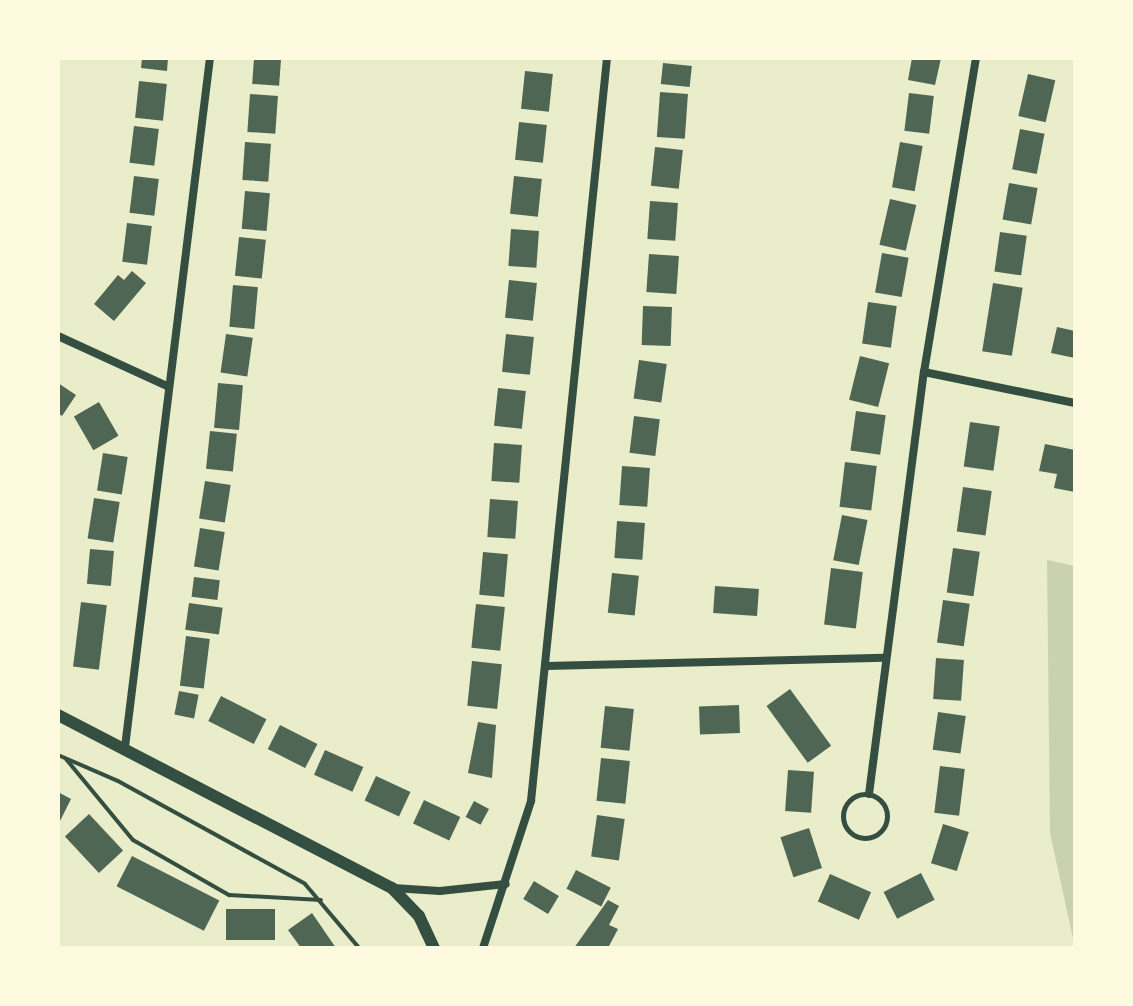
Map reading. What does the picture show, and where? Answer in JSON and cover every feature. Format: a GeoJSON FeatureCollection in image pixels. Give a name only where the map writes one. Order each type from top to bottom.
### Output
{"type":"FeatureCollection","features":[{"type":"Feature","properties":{"kind":"street"},"geometry":{"type":"LineString","coordinates":[[125,747],[210,58]]}},
{"type":"Feature","properties":{"kind":"street"},"geometry":{"type":"LineString","coordinates":[[483,948],[531,801],[607,58]]}},
{"type":"Feature","properties":{"kind":"street"},"geometry":{"type":"LineString","coordinates":[[869,794],[884,658],[924,372],[976,58]]}},
{"type":"Feature","properties":{"kind":"street"},"geometry":{"type":"LineString","coordinates":[[58,336],[169,387]]}},
{"type":"Feature","properties":{"kind":"street"},"geometry":{"type":"LineString","coordinates":[[924,372],[1075,403]]}},
{"type":"Feature","properties":{"kind":"street"},"geometry":{"type":"LineString","coordinates":[[546,666],[884,658]]}},
{"type":"Feature","properties":{"kind":"street"},"geometry":{"type":"LineString","coordinates":[[58,715],[125,747],[392,888],[419,916],[434,948]]}},
{"type":"Feature","properties":{"kind":"street"},"geometry":{"type":"LineString","coordinates":[[392,888],[440,891],[506,884]]}},
{"type":"Feature","properties":{"kind":"lane"},"geometry":{"type":"LineString","coordinates":[[869,794],[886,808],[886,823],[878,835],[863,838],[850,832],[843,813],[855,796],[869,794]]}},
{"type":"Feature","properties":{"kind":"path"},"geometry":{"type":"LineString","coordinates":[[58,755],[170,809],[305,884],[323,900],[359,948]]}},
{"type":"Feature","properties":{"kind":"path"},"geometry":{"type":"LineString","coordinates":[[66,758],[133,840],[229,895],[323,900]]}},
{"type":"Feature","properties":{"kind":"green space"},"geometry":{"type":"Polygon","coordinates":[[[1047,560],[1075,566],[1075,948],[1050,833],[1047,560]]]}},
{"type":"Feature","properties":{"kind":"building"},"geometry":{"type":"Polygon","coordinates":[[[142,58],[168,58],[167,71],[141,68],[142,58]]]}},
{"type":"Feature","properties":{"kind":"building"},"geometry":{"type":"Polygon","coordinates":[[[254,58],[281,60],[279,86],[252,84],[254,58]]]}},
{"type":"Feature","properties":{"kind":"building"},"geometry":{"type":"Polygon","coordinates":[[[912,58],[941,58],[935,85],[908,80],[912,58]]]}},
{"type":"Feature","properties":{"kind":"building"},"geometry":{"type":"Polygon","coordinates":[[[663,63],[692,66],[690,87],[661,84],[663,63]]]}},
{"type":"Feature","properties":{"kind":"building"},"geometry":{"type":"Polygon","coordinates":[[[525,71],[553,74],[549,112],[521,109],[525,71]]]}},
{"type":"Feature","properties":{"kind":"building"},"geometry":{"type":"Polygon","coordinates":[[[1028,74],[1055,80],[1046,122],[1018,116],[1028,74]]]}},
{"type":"Feature","properties":{"kind":"building"},"geometry":{"type":"Polygon","coordinates":[[[139,81],[167,84],[163,121],[135,118],[139,81]]]}},
{"type":"Feature","properties":{"kind":"building"},"geometry":{"type":"Polygon","coordinates":[[[660,92],[688,94],[685,139],[657,137],[660,92]]]}},
{"type":"Feature","properties":{"kind":"building"},"geometry":{"type":"Polygon","coordinates":[[[909,93],[934,96],[929,134],[904,131],[909,93]]]}},
{"type":"Feature","properties":{"kind":"building"},"geometry":{"type":"Polygon","coordinates":[[[250,94],[278,96],[275,134],[247,132],[250,94]]]}},
{"type":"Feature","properties":{"kind":"building"},"geometry":{"type":"Polygon","coordinates":[[[519,122],[547,125],[543,163],[515,160],[519,122]]]}},
{"type":"Feature","properties":{"kind":"building"},"geometry":{"type":"Polygon","coordinates":[[[134,126],[159,129],[154,166],[129,163],[134,126]]]}},
{"type":"Feature","properties":{"kind":"building"},"geometry":{"type":"Polygon","coordinates":[[[1020,129],[1045,134],[1037,174],[1012,169],[1020,129]]]}},
{"type":"Feature","properties":{"kind":"building"},"geometry":{"type":"Polygon","coordinates":[[[245,142],[271,144],[268,182],[242,180],[245,142]]]}},
{"type":"Feature","properties":{"kind":"building"},"geometry":{"type":"Polygon","coordinates":[[[900,142],[923,146],[915,191],[892,187],[900,142]]]}},
{"type":"Feature","properties":{"kind":"building"},"geometry":{"type":"Polygon","coordinates":[[[655,147],[683,150],[679,189],[651,186],[655,147]]]}},
{"type":"Feature","properties":{"kind":"building"},"geometry":{"type":"Polygon","coordinates":[[[134,176],[159,179],[154,216],[129,213],[134,176]]]}},
{"type":"Feature","properties":{"kind":"building"},"geometry":{"type":"Polygon","coordinates":[[[514,176],[542,179],[538,217],[510,214],[514,176]]]}},
{"type":"Feature","properties":{"kind":"building"},"geometry":{"type":"Polygon","coordinates":[[[1009,183],[1038,188],[1031,224],[1003,219],[1009,183]]]}},
{"type":"Feature","properties":{"kind":"building"},"geometry":{"type":"Polygon","coordinates":[[[245,191],[270,193],[267,231],[242,229],[245,191]]]}},
{"type":"Feature","properties":{"kind":"building"},"geometry":{"type":"Polygon","coordinates":[[[890,199],[916,205],[906,251],[879,245],[890,199]]]}},
{"type":"Feature","properties":{"kind":"building"},"geometry":{"type":"Polygon","coordinates":[[[650,201],[678,203],[675,241],[647,239],[650,201]]]}},
{"type":"Feature","properties":{"kind":"building"},"geometry":{"type":"Polygon","coordinates":[[[127,223],[152,226],[147,265],[122,262],[127,223]]]}},
{"type":"Feature","properties":{"kind":"building"},"geometry":{"type":"Polygon","coordinates":[[[511,229],[539,231],[536,268],[508,266],[511,229]]]}},
{"type":"Feature","properties":{"kind":"building"},"geometry":{"type":"Polygon","coordinates":[[[1000,232],[1027,236],[1021,275],[994,272],[1000,232]]]}},
{"type":"Feature","properties":{"kind":"building"},"geometry":{"type":"Polygon","coordinates":[[[239,237],[266,240],[262,279],[235,276],[239,237]]]}},
{"type":"Feature","properties":{"kind":"building"},"geometry":{"type":"Polygon","coordinates":[[[882,253],[909,258],[902,297],[875,292],[882,253]]]}},
{"type":"Feature","properties":{"kind":"building"},"geometry":{"type":"Polygon","coordinates":[[[649,254],[679,256],[676,294],[646,292],[649,254]]]}},
{"type":"Feature","properties":{"kind":"building"},"geometry":{"type":"Polygon","coordinates":[[[132,271],[146,283],[114,321],[94,304],[118,275],[124,280],[132,271]]]}},
{"type":"Feature","properties":{"kind":"building"},"geometry":{"type":"Polygon","coordinates":[[[509,280],[537,283],[533,321],[505,318],[509,280]]]}},
{"type":"Feature","properties":{"kind":"building"},"geometry":{"type":"Polygon","coordinates":[[[993,283],[1023,288],[1012,356],[982,351],[993,283]]]}},
{"type":"Feature","properties":{"kind":"building"},"geometry":{"type":"Polygon","coordinates":[[[233,285],[258,287],[254,329],[229,327],[233,285]]]}},
{"type":"Feature","properties":{"kind":"building"},"geometry":{"type":"Polygon","coordinates":[[[868,302],[897,306],[891,348],[862,344],[868,302]]]}},
{"type":"Feature","properties":{"kind":"building"},"geometry":{"type":"Polygon","coordinates":[[[643,306],[672,307],[671,346],[642,345],[643,306]]]}},
{"type":"Feature","properties":{"kind":"building"},"geometry":{"type":"Polygon","coordinates":[[[1057,327],[1075,331],[1075,358],[1051,353],[1057,327]]]}},
{"type":"Feature","properties":{"kind":"building"},"geometry":{"type":"Polygon","coordinates":[[[226,334],[253,338],[247,376],[221,373],[226,334]]]}},
{"type":"Feature","properties":{"kind":"building"},"geometry":{"type":"Polygon","coordinates":[[[506,334],[534,337],[530,375],[502,372],[506,334]]]}},
{"type":"Feature","properties":{"kind":"building"},"geometry":{"type":"Polygon","coordinates":[[[860,356],[889,363],[878,407],[849,400],[860,356]]]}},
{"type":"Feature","properties":{"kind":"building"},"geometry":{"type":"Polygon","coordinates":[[[639,360],[667,364],[661,403],[634,399],[639,360]]]}},
{"type":"Feature","properties":{"kind":"building"},"geometry":{"type":"Polygon","coordinates":[[[58,383],[76,395],[62,416],[58,413],[58,383]]]}},
{"type":"Feature","properties":{"kind":"building"},"geometry":{"type":"Polygon","coordinates":[[[218,383],[243,385],[239,430],[214,428],[218,383]]]}},
{"type":"Feature","properties":{"kind":"building"},"geometry":{"type":"Polygon","coordinates":[[[498,388],[526,391],[522,429],[494,426],[498,388]]]}},
{"type":"Feature","properties":{"kind":"building"},"geometry":{"type":"Polygon","coordinates":[[[99,402],[118,436],[93,450],[74,416],[99,402]]]}},
{"type":"Feature","properties":{"kind":"building"},"geometry":{"type":"Polygon","coordinates":[[[856,411],[886,415],[880,455],[850,451],[856,411]]]}},
{"type":"Feature","properties":{"kind":"building"},"geometry":{"type":"Polygon","coordinates":[[[634,416],[660,419],[655,456],[629,453],[634,416]]]}},
{"type":"Feature","properties":{"kind":"building"},"geometry":{"type":"Polygon","coordinates":[[[970,422],[1000,426],[993,471],[964,467],[970,422]]]}},
{"type":"Feature","properties":{"kind":"building"},"geometry":{"type":"Polygon","coordinates":[[[210,431],[237,434],[233,472],[206,469],[210,431]]]}},
{"type":"Feature","properties":{"kind":"building"},"geometry":{"type":"Polygon","coordinates":[[[494,443],[522,445],[519,483],[491,481],[494,443]]]}},
{"type":"Feature","properties":{"kind":"building"},"geometry":{"type":"Polygon","coordinates":[[[1045,444],[1075,450],[1075,492],[1054,488],[1057,474],[1039,471],[1045,444]]]}},
{"type":"Feature","properties":{"kind":"building"},"geometry":{"type":"Polygon","coordinates":[[[103,453],[128,457],[122,494],[97,491],[103,453]]]}},
{"type":"Feature","properties":{"kind":"building"},"geometry":{"type":"Polygon","coordinates":[[[845,462],[877,466],[871,511],[840,507],[845,462]]]}},
{"type":"Feature","properties":{"kind":"building"},"geometry":{"type":"Polygon","coordinates":[[[622,466],[650,468],[647,507],[619,505],[622,466]]]}},
{"type":"Feature","properties":{"kind":"building"},"geometry":{"type":"Polygon","coordinates":[[[205,481],[231,485],[225,523],[199,519],[205,481]]]}},
{"type":"Feature","properties":{"kind":"building"},"geometry":{"type":"Polygon","coordinates":[[[963,487],[992,491],[985,536],[957,532],[963,487]]]}},
{"type":"Feature","properties":{"kind":"building"},"geometry":{"type":"Polygon","coordinates":[[[94,498],[120,502],[113,543],[88,538],[94,498]]]}},
{"type":"Feature","properties":{"kind":"building"},"geometry":{"type":"Polygon","coordinates":[[[490,499],[518,501],[515,539],[487,537],[490,499]]]}},
{"type":"Feature","properties":{"kind":"building"},"geometry":{"type":"Polygon","coordinates":[[[842,515],[868,520],[859,565],[833,560],[842,515]]]}},
{"type":"Feature","properties":{"kind":"building"},"geometry":{"type":"Polygon","coordinates":[[[617,521],[645,523],[642,560],[614,558],[617,521]]]}},
{"type":"Feature","properties":{"kind":"building"},"geometry":{"type":"Polygon","coordinates":[[[200,528],[225,532],[219,570],[194,567],[200,528]]]}},
{"type":"Feature","properties":{"kind":"building"},"geometry":{"type":"Polygon","coordinates":[[[953,548],[980,552],[973,596],[947,593],[953,548]]]}},
{"type":"Feature","properties":{"kind":"building"},"geometry":{"type":"Polygon","coordinates":[[[90,549],[114,551],[111,586],[87,584],[90,549]]]}},
{"type":"Feature","properties":{"kind":"building"},"geometry":{"type":"Polygon","coordinates":[[[483,552],[508,554],[504,597],[479,595],[483,552]]]}},
{"type":"Feature","properties":{"kind":"building"},"geometry":{"type":"Polygon","coordinates":[[[831,568],[863,572],[856,628],[824,625],[831,568]]]}},
{"type":"Feature","properties":{"kind":"building"},"geometry":{"type":"Polygon","coordinates":[[[612,573],[639,576],[635,616],[608,613],[612,573]]]}},
{"type":"Feature","properties":{"kind":"building"},"geometry":{"type":"Polygon","coordinates":[[[194,577],[220,580],[217,600],[192,597],[194,577]]]}},
{"type":"Feature","properties":{"kind":"building"},"geometry":{"type":"Polygon","coordinates":[[[715,586],[759,589],[757,616],[713,613],[715,586]]]}},
{"type":"Feature","properties":{"kind":"building"},"geometry":{"type":"Polygon","coordinates":[[[943,600],[970,604],[964,646],[937,643],[943,600]]]}},
{"type":"Feature","properties":{"kind":"building"},"geometry":{"type":"Polygon","coordinates":[[[81,602],[107,605],[99,670],[73,667],[81,602]]]}},
{"type":"Feature","properties":{"kind":"building"},"geometry":{"type":"Polygon","coordinates":[[[189,603],[223,608],[219,634],[185,630],[189,603]]]}},
{"type":"Feature","properties":{"kind":"building"},"geometry":{"type":"Polygon","coordinates":[[[476,604],[505,607],[500,651],[471,648],[476,604]]]}},
{"type":"Feature","properties":{"kind":"building"},"geometry":{"type":"Polygon","coordinates":[[[186,636],[210,639],[204,689],[180,686],[186,636]]]}},
{"type":"Feature","properties":{"kind":"building"},"geometry":{"type":"Polygon","coordinates":[[[936,658],[964,660],[961,701],[933,699],[936,658]]]}},
{"type":"Feature","properties":{"kind":"building"},"geometry":{"type":"Polygon","coordinates":[[[472,661],[502,664],[497,709],[467,706],[472,661]]]}},
{"type":"Feature","properties":{"kind":"building"},"geometry":{"type":"Polygon","coordinates":[[[790,689],[831,746],[808,763],[767,706],[790,689]]]}},
{"type":"Feature","properties":{"kind":"building"},"geometry":{"type":"Polygon","coordinates":[[[179,691],[199,695],[194,718],[174,715],[179,691]]]}},
{"type":"Feature","properties":{"kind":"building"},"geometry":{"type":"Polygon","coordinates":[[[221,696],[266,719],[254,744],[208,721],[221,696]]]}},
{"type":"Feature","properties":{"kind":"building"},"geometry":{"type":"Polygon","coordinates":[[[739,705],[740,733],[700,734],[699,706],[739,705]]]}},
{"type":"Feature","properties":{"kind":"building"},"geometry":{"type":"Polygon","coordinates":[[[605,706],[634,709],[629,751],[601,748],[605,706]]]}},
{"type":"Feature","properties":{"kind":"building"},"geometry":{"type":"Polygon","coordinates":[[[938,712],[966,716],[960,754],[933,750],[938,712]]]}},
{"type":"Feature","properties":{"kind":"building"},"geometry":{"type":"Polygon","coordinates":[[[478,722],[496,725],[492,778],[468,773],[478,722]]]}},
{"type":"Feature","properties":{"kind":"building"},"geometry":{"type":"Polygon","coordinates":[[[280,725],[317,744],[305,768],[268,749],[280,725]]]}},
{"type":"Feature","properties":{"kind":"building"},"geometry":{"type":"Polygon","coordinates":[[[325,750],[363,767],[352,792],[314,775],[325,750]]]}},
{"type":"Feature","properties":{"kind":"building"},"geometry":{"type":"Polygon","coordinates":[[[601,758],[630,761],[625,804],[597,801],[601,758]]]}},
{"type":"Feature","properties":{"kind":"building"},"geometry":{"type":"Polygon","coordinates":[[[940,766],[965,769],[959,816],[934,813],[940,766]]]}},
{"type":"Feature","properties":{"kind":"building"},"geometry":{"type":"Polygon","coordinates":[[[788,770],[814,772],[811,813],[785,811],[788,770]]]}},
{"type":"Feature","properties":{"kind":"building"},"geometry":{"type":"Polygon","coordinates":[[[376,776],[410,792],[399,817],[365,800],[376,776]]]}},
{"type":"Feature","properties":{"kind":"building"},"geometry":{"type":"Polygon","coordinates":[[[58,792],[71,799],[58,825],[58,792]]]}},
{"type":"Feature","properties":{"kind":"building"},"geometry":{"type":"Polygon","coordinates":[[[424,800],[460,817],[449,840],[413,824],[424,800]]]}},
{"type":"Feature","properties":{"kind":"building"},"geometry":{"type":"Polygon","coordinates":[[[474,801],[489,809],[481,825],[466,817],[474,801]]]}},
{"type":"Feature","properties":{"kind":"building"},"geometry":{"type":"Polygon","coordinates":[[[89,814],[123,851],[99,873],[65,837],[89,814]]]}},
{"type":"Feature","properties":{"kind":"building"},"geometry":{"type":"Polygon","coordinates":[[[597,815],[625,819],[619,860],[591,857],[597,815]]]}},
{"type":"Feature","properties":{"kind":"building"},"geometry":{"type":"Polygon","coordinates":[[[943,824],[969,832],[957,871],[931,863],[943,824]]]}},
{"type":"Feature","properties":{"kind":"building"},"geometry":{"type":"Polygon","coordinates":[[[809,828],[822,868],[793,877],[780,837],[809,828]]]}},
{"type":"Feature","properties":{"kind":"building"},"geometry":{"type":"Polygon","coordinates":[[[132,856],[219,900],[204,931],[117,886],[132,856]]]}},
{"type":"Feature","properties":{"kind":"building"},"geometry":{"type":"Polygon","coordinates":[[[576,870],[611,888],[601,906],[566,889],[576,870]]]}},
{"type":"Feature","properties":{"kind":"building"},"geometry":{"type":"Polygon","coordinates":[[[921,873],[935,900],[897,919],[884,892],[921,873]]]}},
{"type":"Feature","properties":{"kind":"building"},"geometry":{"type":"Polygon","coordinates":[[[830,874],[871,892],[859,920],[818,901],[830,874]]]}},
{"type":"Feature","properties":{"kind":"building"},"geometry":{"type":"Polygon","coordinates":[[[534,881],[559,896],[548,914],[523,899],[534,881]]]}},
{"type":"Feature","properties":{"kind":"building"},"geometry":{"type":"Polygon","coordinates":[[[608,900],[619,906],[609,925],[618,929],[608,948],[574,948],[608,900]]]}},
{"type":"Feature","properties":{"kind":"building"},"geometry":{"type":"Polygon","coordinates":[[[226,909],[275,909],[275,940],[226,940],[226,909]]]}},
{"type":"Feature","properties":{"kind":"building"},"geometry":{"type":"Polygon","coordinates":[[[312,913],[336,948],[301,948],[288,930],[312,913]]]}}]}
